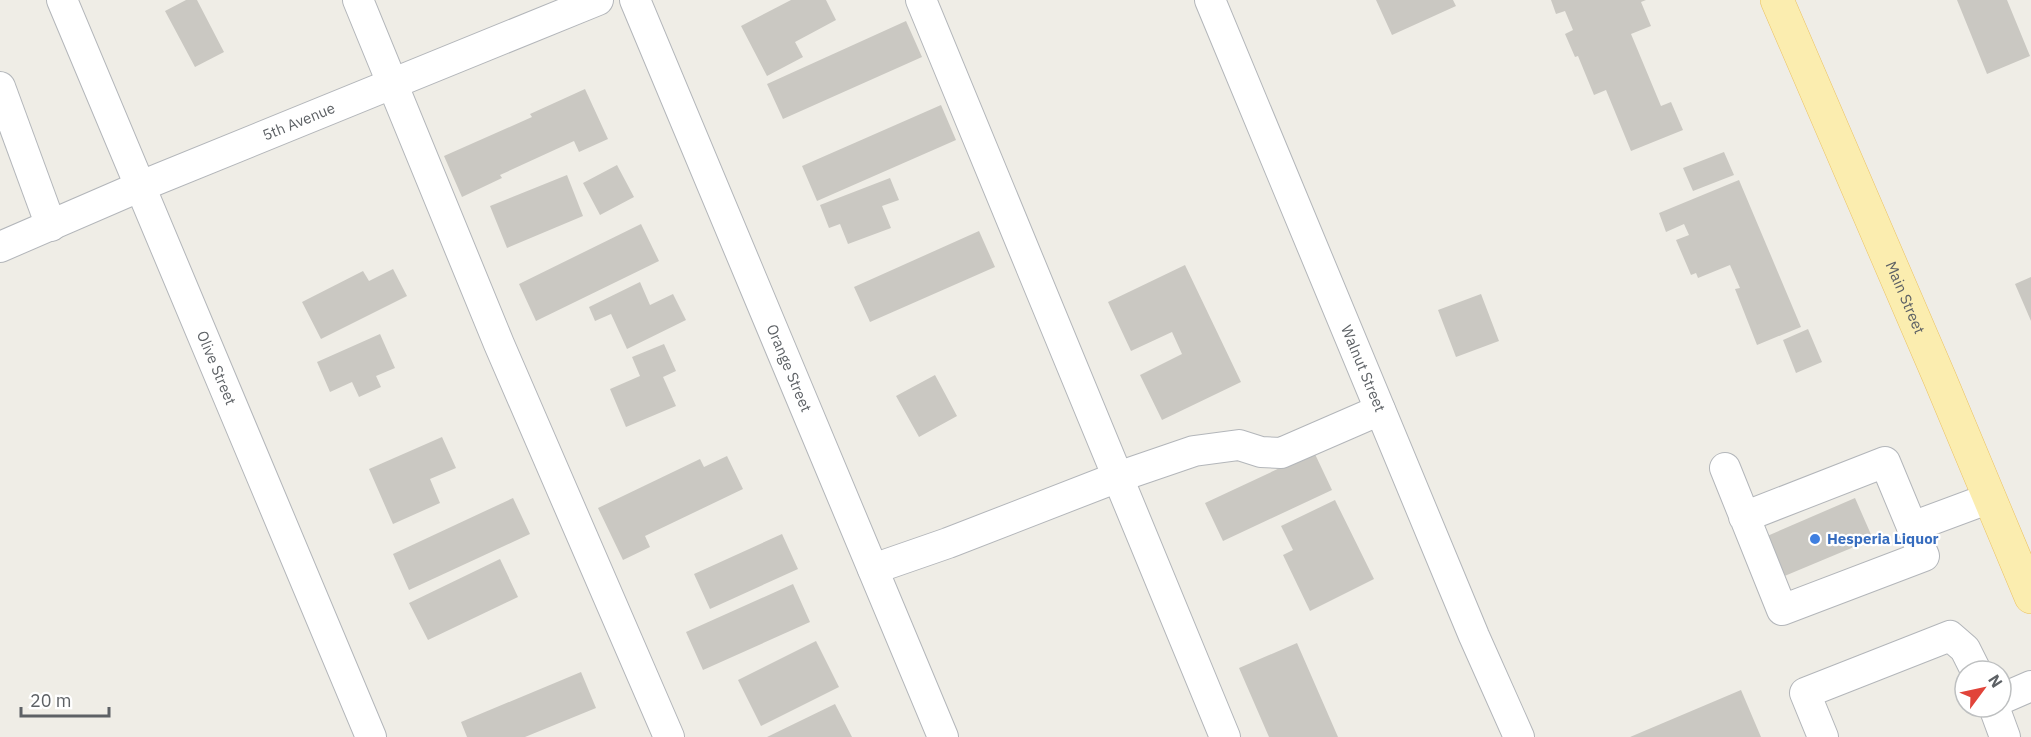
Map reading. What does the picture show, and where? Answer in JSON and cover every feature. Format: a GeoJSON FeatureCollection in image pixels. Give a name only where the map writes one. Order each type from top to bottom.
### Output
{"type":"FeatureCollection","features":[{"type":"Feature","properties":{"kind":"main road","name":"Main Street"},"geometry":{"type":"LineString","coordinates":[[1777,0],[2031,597]]}},
{"type":"Feature","properties":{"kind":"street","name":"Olive Street"},"geometry":{"type":"LineString","coordinates":[[62,0],[371,737]]}},
{"type":"Feature","properties":{"kind":"street"},"geometry":{"type":"LineString","coordinates":[[358,0],[499,344],[669,737]]}},
{"type":"Feature","properties":{"kind":"street","name":"5th Avenue"},"geometry":{"type":"LineString","coordinates":[[0,247],[141,186],[598,0]]}},
{"type":"Feature","properties":{"kind":"street","name":"Orange Street"},"geometry":{"type":"LineString","coordinates":[[635,0],[943,737]]}},
{"type":"Feature","properties":{"kind":"street"},"geometry":{"type":"LineString","coordinates":[[921,0],[1225,737]]}},
{"type":"Feature","properties":{"kind":"street","name":"Walnut Street"},"geometry":{"type":"LineString","coordinates":[[1210,0],[1473,636],[1519,737]]}},
{"type":"Feature","properties":{"kind":"street"},"geometry":{"type":"LineString","coordinates":[[0,87],[11,153],[51,226]]}},
{"type":"Feature","properties":{"kind":"street"},"geometry":{"type":"LineString","coordinates":[[873,569],[948,543],[1118,477],[1194,451],[1239,445],[1261,452],[1281,453],[1380,410]]}},
{"type":"Feature","properties":{"kind":"street"},"geometry":{"type":"LineString","coordinates":[[1725,468],[1744,517],[1782,610],[1924,555],[1885,462],[1744,517]]}},
{"type":"Feature","properties":{"kind":"street"},"geometry":{"type":"LineString","coordinates":[[1912,527],[1990,498]]}},
{"type":"Feature","properties":{"kind":"street"},"geometry":{"type":"LineString","coordinates":[[1823,737],[1805,693],[1950,636],[1965,649],[1970,659]]}},
{"type":"Feature","properties":{"kind":"street"},"geometry":{"type":"LineString","coordinates":[[2013,694],[2031,686]]}},
{"type":"Feature","properties":{"kind":"street"},"geometry":{"type":"LineString","coordinates":[[1998,719],[2005,737]]}},
{"type":"Feature","properties":{"kind":"building"},"geometry":{"type":"Polygon","coordinates":[[[186,0],[197,0],[224,52],[195,67],[165,11],[186,0]]]}},
{"type":"Feature","properties":{"kind":"building"},"geometry":{"type":"Polygon","coordinates":[[[791,0],[826,0],[836,20],[795,42],[803,57],[767,76],[741,26],[791,0]]]}},
{"type":"Feature","properties":{"kind":"building"},"geometry":{"type":"Polygon","coordinates":[[[1376,0],[1453,0],[1456,6],[1392,35],[1376,0]]]}},
{"type":"Feature","properties":{"kind":"building"},"geometry":{"type":"Polygon","coordinates":[[[1551,0],[1646,0],[1641,2],[1651,26],[1631,34],[1661,106],[1671,102],[1683,130],[1631,151],[1606,90],[1594,95],[1578,56],[1575,57],[1565,34],[1573,30],[1565,11],[1556,14],[1551,0]]]}},
{"type":"Feature","properties":{"kind":"building"},"geometry":{"type":"Polygon","coordinates":[[[1957,0],[2007,0],[2030,56],[1987,74],[1957,0]]]}},
{"type":"Feature","properties":{"kind":"building"},"geometry":{"type":"Polygon","coordinates":[[[906,21],[922,57],[783,119],[767,84],[906,21]]]}},
{"type":"Feature","properties":{"kind":"building"},"geometry":{"type":"Polygon","coordinates":[[[585,89],[608,139],[579,152],[574,141],[500,175],[502,178],[462,197],[444,156],[532,117],[530,114],[585,89]]]}},
{"type":"Feature","properties":{"kind":"building"},"geometry":{"type":"Polygon","coordinates":[[[941,105],[956,140],[817,201],[802,166],[941,105]]]}},
{"type":"Feature","properties":{"kind":"building"},"geometry":{"type":"Polygon","coordinates":[[[1724,152],[1734,175],[1693,191],[1683,168],[1724,152]]]}},
{"type":"Feature","properties":{"kind":"building"},"geometry":{"type":"Polygon","coordinates":[[[617,165],[634,197],[600,215],[583,183],[617,165]]]}},
{"type":"Feature","properties":{"kind":"building"},"geometry":{"type":"Polygon","coordinates":[[[567,175],[583,216],[507,248],[490,206],[567,175]]]}},
{"type":"Feature","properties":{"kind":"building"},"geometry":{"type":"Polygon","coordinates":[[[890,178],[899,200],[882,206],[891,228],[848,244],[840,224],[829,228],[820,205],[890,178]]]}},
{"type":"Feature","properties":{"kind":"building"},"geometry":{"type":"Polygon","coordinates":[[[1739,180],[1801,327],[1757,345],[1735,289],[1740,288],[1730,265],[1698,278],[1696,273],[1691,275],[1676,240],[1689,235],[1684,224],[1666,232],[1659,213],[1739,180]]]}},
{"type":"Feature","properties":{"kind":"building"},"geometry":{"type":"Polygon","coordinates":[[[641,224],[659,261],[536,321],[519,284],[641,224]]]}},
{"type":"Feature","properties":{"kind":"building"},"geometry":{"type":"Polygon","coordinates":[[[979,231],[995,267],[870,322],[854,287],[979,231]]]}},
{"type":"Feature","properties":{"kind":"building"},"geometry":{"type":"Polygon","coordinates":[[[1185,265],[1241,382],[1162,420],[1140,375],[1182,354],[1172,332],[1131,351],[1108,302],[1185,265]]]}},
{"type":"Feature","properties":{"kind":"building"},"geometry":{"type":"Polygon","coordinates":[[[393,269],[407,296],[321,339],[302,302],[363,271],[369,281],[393,269]]]}},
{"type":"Feature","properties":{"kind":"building"},"geometry":{"type":"Polygon","coordinates":[[[2031,277],[2031,321],[2015,284],[2031,277]]]}},
{"type":"Feature","properties":{"kind":"building"},"geometry":{"type":"Polygon","coordinates":[[[640,282],[650,305],[673,294],[686,320],[627,349],[611,314],[595,321],[589,307],[640,282]]]}},
{"type":"Feature","properties":{"kind":"building"},"geometry":{"type":"Polygon","coordinates":[[[1481,294],[1499,341],[1456,357],[1438,310],[1481,294]]]}},
{"type":"Feature","properties":{"kind":"building"},"geometry":{"type":"Polygon","coordinates":[[[1808,329],[1822,362],[1796,373],[1783,340],[1808,329]]]}},
{"type":"Feature","properties":{"kind":"building"},"geometry":{"type":"Polygon","coordinates":[[[380,334],[395,368],[376,376],[381,387],[359,397],[352,382],[330,392],[317,362],[380,334]]]}},
{"type":"Feature","properties":{"kind":"building"},"geometry":{"type":"Polygon","coordinates":[[[664,344],[676,371],[663,377],[676,406],[626,427],[610,389],[640,376],[632,357],[664,344]]]}},
{"type":"Feature","properties":{"kind":"building"},"geometry":{"type":"Polygon","coordinates":[[[935,375],[957,416],[919,437],[896,396],[935,375]]]}},
{"type":"Feature","properties":{"kind":"building"},"geometry":{"type":"Polygon","coordinates":[[[442,437],[456,468],[430,479],[440,503],[393,524],[369,469],[442,437]]]}},
{"type":"Feature","properties":{"kind":"building"},"geometry":{"type":"Polygon","coordinates":[[[1314,452],[1332,490],[1223,541],[1205,503],[1314,452]]]}},
{"type":"Feature","properties":{"kind":"building"},"geometry":{"type":"Polygon","coordinates":[[[727,456],[743,489],[645,536],[650,547],[623,560],[598,508],[700,459],[704,467],[727,456]]]}},
{"type":"Feature","properties":{"kind":"building"},"geometry":{"type":"Polygon","coordinates":[[[513,498],[530,534],[409,590],[393,554],[513,498]]]}},
{"type":"Feature","properties":{"kind":"building","name":"Hesperia Liquor"},"geometry":{"type":"Polygon","coordinates":[[[1855,498],[1873,539],[1775,580],[1758,540],[1855,498]]]}},
{"type":"Feature","properties":{"kind":"building"},"geometry":{"type":"Polygon","coordinates":[[[1335,500],[1374,579],[1310,611],[1283,555],[1293,550],[1281,526],[1335,500]]]}},
{"type":"Feature","properties":{"kind":"building"},"geometry":{"type":"Polygon","coordinates":[[[782,534],[798,569],[710,609],[694,574],[782,534]]]}},
{"type":"Feature","properties":{"kind":"building"},"geometry":{"type":"Polygon","coordinates":[[[500,559],[518,597],[428,640],[409,603],[500,559]]]}},
{"type":"Feature","properties":{"kind":"building"},"geometry":{"type":"Polygon","coordinates":[[[793,584],[810,622],[703,670],[686,632],[793,584]]]}},
{"type":"Feature","properties":{"kind":"building"},"geometry":{"type":"Polygon","coordinates":[[[816,641],[839,687],[761,726],[738,680],[816,641]]]}},
{"type":"Feature","properties":{"kind":"building"},"geometry":{"type":"Polygon","coordinates":[[[1297,643],[1338,737],[1269,737],[1239,668],[1297,643]]]}},
{"type":"Feature","properties":{"kind":"building"},"geometry":{"type":"Polygon","coordinates":[[[581,672],[596,708],[525,737],[467,737],[461,722],[581,672]]]}},
{"type":"Feature","properties":{"kind":"building"},"geometry":{"type":"Polygon","coordinates":[[[1741,690],[1761,737],[1630,737],[1741,690]]]}},
{"type":"Feature","properties":{"kind":"building"},"geometry":{"type":"Polygon","coordinates":[[[835,704],[852,737],[767,737],[835,704]]]}},
{"type":"Feature","properties":{"kind":"place","name":"Hesperia Liquor"},"geometry":{"type":"Point","coordinates":[1815,539]}}]}
